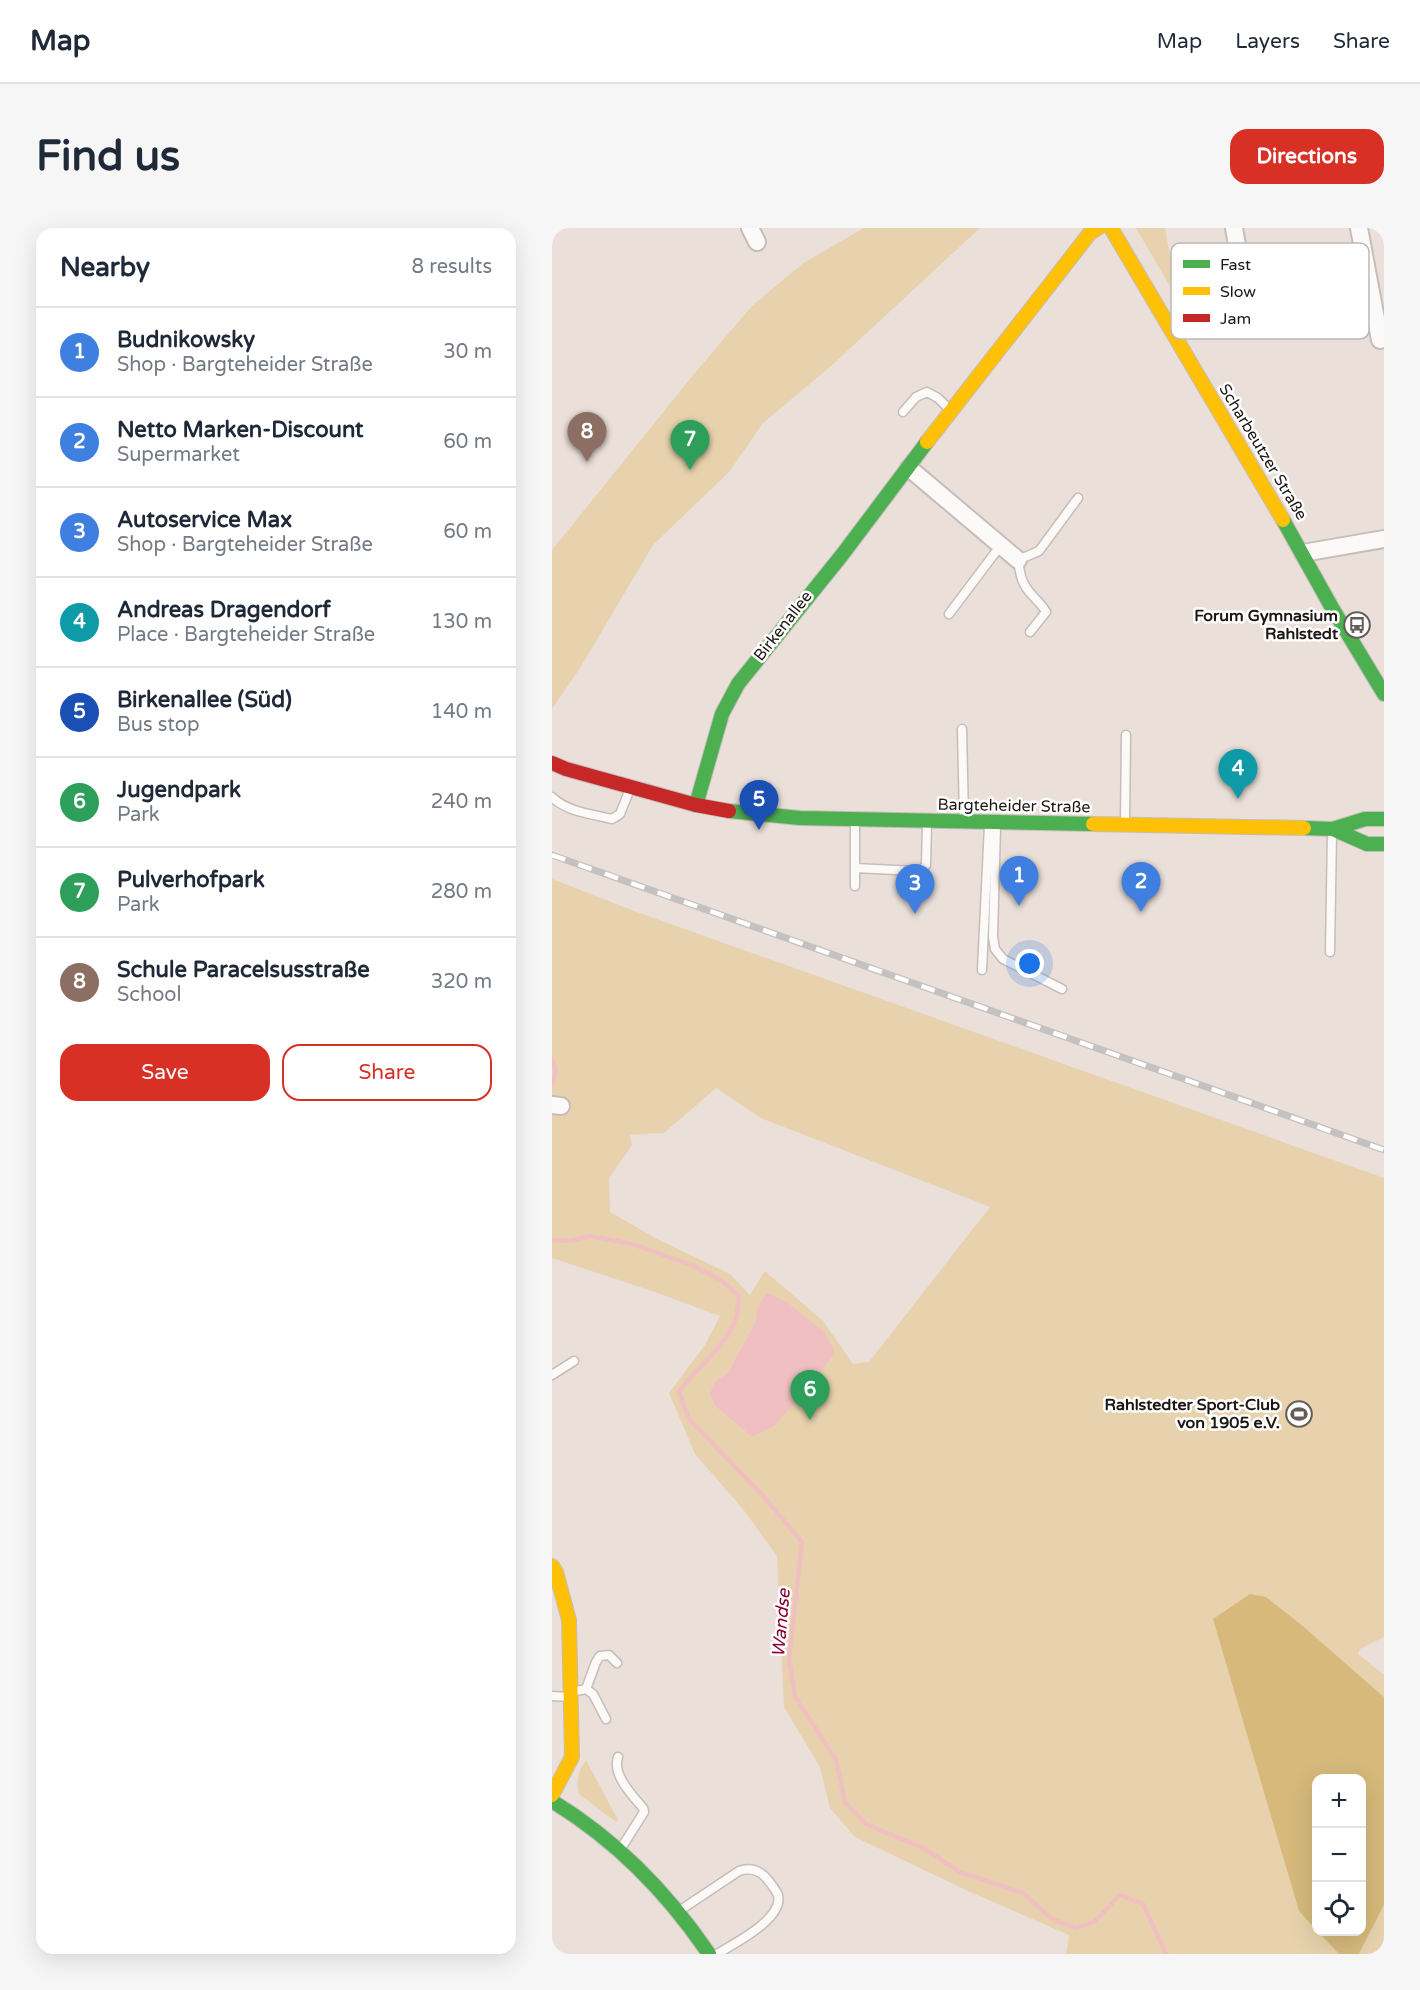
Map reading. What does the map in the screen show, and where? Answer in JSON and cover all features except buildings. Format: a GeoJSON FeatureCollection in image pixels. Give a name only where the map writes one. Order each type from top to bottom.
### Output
{"type":"FeatureCollection","features":[{"type":"Feature","properties":{"kind":"main road","name":"Birkenallee"},"geometry":{"type":"LineString","coordinates":[[696,805],[722,714],[738,684],[842,555],[1073,253],[1090,233],[1098,228]]}},
{"type":"Feature","properties":{"kind":"main road","name":"Scharbeutzer Straße"},"geometry":{"type":"LineString","coordinates":[[1111,228],[1171,330]]}},
{"type":"Feature","properties":{"kind":"main road","name":"Scharbeutzer Straße"},"geometry":{"type":"LineString","coordinates":[[1177,339],[1384,694]]}},
{"type":"Feature","properties":{"kind":"main road","name":"Bargteheider Straße"},"geometry":{"type":"LineString","coordinates":[[555,767],[696,805],[743,813],[801,818],[1333,829],[1365,819],[1384,819]]}},
{"type":"Feature","properties":{"kind":"main road","name":"Bargteheider Straße"},"geometry":{"type":"LineString","coordinates":[[1333,829],[1367,844],[1384,844]]}},
{"type":"Feature","properties":{"kind":"main road"},"geometry":{"type":"LineString","coordinates":[[552,1566],[556,1572],[569,1620],[572,1757],[552,1795]]}},
{"type":"Feature","properties":{"kind":"main road"},"geometry":{"type":"LineString","coordinates":[[552,1801],[620,1850],[678,1911],[709,1954]]}},
{"type":"Feature","properties":{"kind":"street"},"geometry":{"type":"LineString","coordinates":[[1234,228],[1237,243]]}},
{"type":"Feature","properties":{"kind":"street"},"geometry":{"type":"LineString","coordinates":[[1359,228],[1362,243]]}},
{"type":"Feature","properties":{"kind":"street"},"geometry":{"type":"LineString","coordinates":[[1369,281],[1380,340]]}},
{"type":"Feature","properties":{"kind":"street"},"geometry":{"type":"LineString","coordinates":[[909,468],[1018,560]]}},
{"type":"Feature","properties":{"kind":"street"},"geometry":{"type":"LineString","coordinates":[[1303,553],[1384,539]]}},
{"type":"Feature","properties":{"kind":"lane"},"geometry":{"type":"LineString","coordinates":[[903,412],[916,397],[927,392],[938,398],[950,411]]}},
{"type":"Feature","properties":{"kind":"lane"},"geometry":{"type":"LineString","coordinates":[[1030,632],[1046,612],[1022,580],[1018,560],[1039,551],[1078,498]]}},
{"type":"Feature","properties":{"kind":"lane"},"geometry":{"type":"LineString","coordinates":[[949,614],[1001,545]]}},
{"type":"Feature","properties":{"kind":"lane"},"geometry":{"type":"LineString","coordinates":[[962,729],[964,822]]}},
{"type":"Feature","properties":{"kind":"lane"},"geometry":{"type":"LineString","coordinates":[[1125,825],[1126,735]]}},
{"type":"Feature","properties":{"kind":"lane"},"geometry":{"type":"LineString","coordinates":[[552,797],[569,808],[612,819],[620,814],[630,787]]}},
{"type":"Feature","properties":{"kind":"lane"},"geometry":{"type":"LineString","coordinates":[[855,819],[855,886]]}},
{"type":"Feature","properties":{"kind":"lane"},"geometry":{"type":"LineString","coordinates":[[855,868],[916,871],[922,869],[926,864],[927,821]]}},
{"type":"Feature","properties":{"kind":"lane"},"geometry":{"type":"LineString","coordinates":[[982,970],[993,822]]}},
{"type":"Feature","properties":{"kind":"lane"},"geometry":{"type":"LineString","coordinates":[[993,822],[994,949],[1003,959],[1062,989]]}},
{"type":"Feature","properties":{"kind":"lane"},"geometry":{"type":"LineString","coordinates":[[1330,952],[1333,829]]}},
{"type":"Feature","properties":{"kind":"lane"},"geometry":{"type":"LineString","coordinates":[[552,1375],[574,1360]]}},
{"type":"Feature","properties":{"kind":"lane"},"geometry":{"type":"LineString","coordinates":[[552,1696],[571,1695],[586,1689],[600,1656],[609,1655],[617,1663]]}},
{"type":"Feature","properties":{"kind":"lane"},"geometry":{"type":"LineString","coordinates":[[586,1689],[593,1694],[606,1719]]}},
{"type":"Feature","properties":{"kind":"lane"},"geometry":{"type":"LineString","coordinates":[[618,1757],[616,1763],[625,1785],[644,1812],[620,1850]]}},
{"type":"Feature","properties":{"kind":"lane"},"geometry":{"type":"LineString","coordinates":[[678,1911],[739,1871],[746,1869],[762,1873],[778,1895],[775,1911],[762,1925],[717,1954]]}},
{"type":"Feature","properties":{"kind":"shaded area"},"geometry":{"type":"Polygon","coordinates":[[[864,228],[980,228],[831,366],[763,423],[729,472],[653,545],[580,668],[552,709],[552,550],[752,306],[802,264],[864,228]]]}},
{"type":"Feature","properties":{"kind":"shaded area"},"geometry":{"type":"Polygon","coordinates":[[[1136,228],[1165,228],[1171,262],[1171,288],[1136,228]]]}},
{"type":"Feature","properties":{"kind":"shaded area"},"geometry":{"type":"Polygon","coordinates":[[[552,879],[637,912],[1384,1178],[1384,1637],[1360,1649],[1358,1654],[1384,1675],[1384,1697],[1304,1627],[1299,1911],[1312,1925],[1312,1936],[1322,1936],[1339,1954],[1066,1954],[1069,1935],[968,1891],[855,1837],[830,1808],[820,1767],[784,1707],[777,1556],[743,1509],[695,1454],[669,1393],[705,1345],[720,1316],[552,1258],[552,879]],[[716,1088],[664,1133],[630,1135],[632,1145],[609,1178],[610,1212],[657,1239],[730,1274],[750,1295],[765,1271],[823,1321],[853,1364],[869,1362],[990,1207],[761,1118],[716,1088]],[[759,1306],[755,1323],[727,1374],[716,1380],[711,1392],[715,1406],[752,1437],[798,1399],[817,1378],[759,1306]]]}},
{"type":"Feature","properties":{"kind":"shaded area"},"geometry":{"type":"Polygon","coordinates":[[[767,1293],[787,1302],[824,1332],[835,1352],[817,1378],[774,1426],[752,1437],[715,1406],[710,1392],[716,1380],[727,1374],[755,1323],[758,1306],[767,1293]]]}},
{"type":"Feature","properties":{"kind":"shaded area"},"geometry":{"type":"Polygon","coordinates":[[[1250,1594],[1266,1597],[1384,1697],[1384,1905],[1359,1954],[1339,1954],[1322,1936],[1366,1936],[1366,1774],[1312,1774],[1312,1926],[1299,1911],[1213,1619],[1250,1594]]]}},
{"type":"Feature","properties":{"kind":"shaded area"},"geometry":{"type":"Polygon","coordinates":[[[586,1760],[618,1820],[616,1822],[579,1794],[578,1776],[586,1760]]]}},
{"type":"Feature","properties":{"kind":"shaded area"},"geometry":{"type":"Polygon","coordinates":[[[1384,1905],[1384,1954],[1359,1954],[1361,1951],[1384,1905]]]}},
{"type":"Feature","properties":{"kind":"waterway","name":"Wandse"},"geometry":{"type":"LineString","coordinates":[[552,1059],[556,1071],[552,1085]]}},
{"type":"Feature","properties":{"kind":"waterway","name":"Wandse"},"geometry":{"type":"LineString","coordinates":[[552,1240],[570,1241],[590,1236],[632,1244],[694,1266],[722,1281],[739,1296],[736,1317],[729,1333],[679,1392],[689,1419],[763,1496],[802,1542],[789,1659],[795,1697],[836,1760],[845,1802],[866,1824],[923,1848],[960,1872],[1023,1893],[1052,1919],[1077,1928],[1095,1921],[1120,1895],[1143,1904],[1166,1954]]}},
{"type":"Feature","properties":{"kind":"railway"},"geometry":{"type":"LineString","coordinates":[[552,855],[1384,1150]]}},
{"type":"Feature","properties":{"kind":"traffic: fast"},"geometry":{"type":"LineString","coordinates":[[696,805],[722,714],[738,684],[842,555],[927,442]]}},
{"type":"Feature","properties":{"kind":"traffic: fast"},"geometry":{"type":"LineString","coordinates":[[1283,520],[1384,694]]}},
{"type":"Feature","properties":{"kind":"traffic: fast"},"geometry":{"type":"LineString","coordinates":[[729,811],[800,818],[1093,824]]}},
{"type":"Feature","properties":{"kind":"traffic: fast"},"geometry":{"type":"LineString","coordinates":[[1304,828],[1333,829],[1365,819],[1384,819]]}},
{"type":"Feature","properties":{"kind":"traffic: fast"},"geometry":{"type":"LineString","coordinates":[[1333,829],[1367,844],[1384,844]]}},
{"type":"Feature","properties":{"kind":"traffic: fast"},"geometry":{"type":"LineString","coordinates":[[552,1801],[598,1833],[639,1869],[676,1909],[709,1954]]}},
{"type":"Feature","properties":{"kind":"traffic: slow"},"geometry":{"type":"LineString","coordinates":[[927,442],[1090,233],[1098,228]]}},
{"type":"Feature","properties":{"kind":"traffic: slow"},"geometry":{"type":"LineString","coordinates":[[1111,228],[1171,330]]}},
{"type":"Feature","properties":{"kind":"traffic: slow"},"geometry":{"type":"LineString","coordinates":[[1176,339],[1283,520]]}},
{"type":"Feature","properties":{"kind":"traffic: slow"},"geometry":{"type":"LineString","coordinates":[[1093,824],[1304,828]]}},
{"type":"Feature","properties":{"kind":"traffic: slow"},"geometry":{"type":"LineString","coordinates":[[552,1566],[556,1572],[569,1620],[572,1757],[552,1795]]}},
{"type":"Feature","properties":{"kind":"traffic: jam"},"geometry":{"type":"LineString","coordinates":[[552,763],[566,769],[696,805],[729,811]]}},
{"type":"Feature","properties":{"kind":"place","name":"Schule Paracelsusstraße"},"geometry":{"type":"Point","coordinates":[587,462]}},
{"type":"Feature","properties":{"kind":"place","name":"Pulverhofpark"},"geometry":{"type":"Point","coordinates":[690,470]}},
{"type":"Feature","properties":{"kind":"place","name":"Forum Gymnasium Rahlstedt"},"geometry":{"type":"Point","coordinates":[1357,625]}},
{"type":"Feature","properties":{"kind":"place","name":"Andreas Dragendorf"},"geometry":{"type":"Point","coordinates":[1238,799]}},
{"type":"Feature","properties":{"kind":"place","name":"Birkenallee (Süd)"},"geometry":{"type":"Point","coordinates":[759,830]}},
{"type":"Feature","properties":{"kind":"place","name":"Budnikowsky"},"geometry":{"type":"Point","coordinates":[1019,906]}},
{"type":"Feature","properties":{"kind":"place","name":"Netto Marken-Discount"},"geometry":{"type":"Point","coordinates":[1141,912]}},
{"type":"Feature","properties":{"kind":"place","name":"Autoservice Max"},"geometry":{"type":"Point","coordinates":[915,914]}},
{"type":"Feature","properties":{"kind":"place","name":"Rahlstedter Sport-Club von 1905 e.V."},"geometry":{"type":"Point","coordinates":[1299,1414]}},
{"type":"Feature","properties":{"kind":"place","name":"Jugendpark"},"geometry":{"type":"Point","coordinates":[810,1420]}}]}
